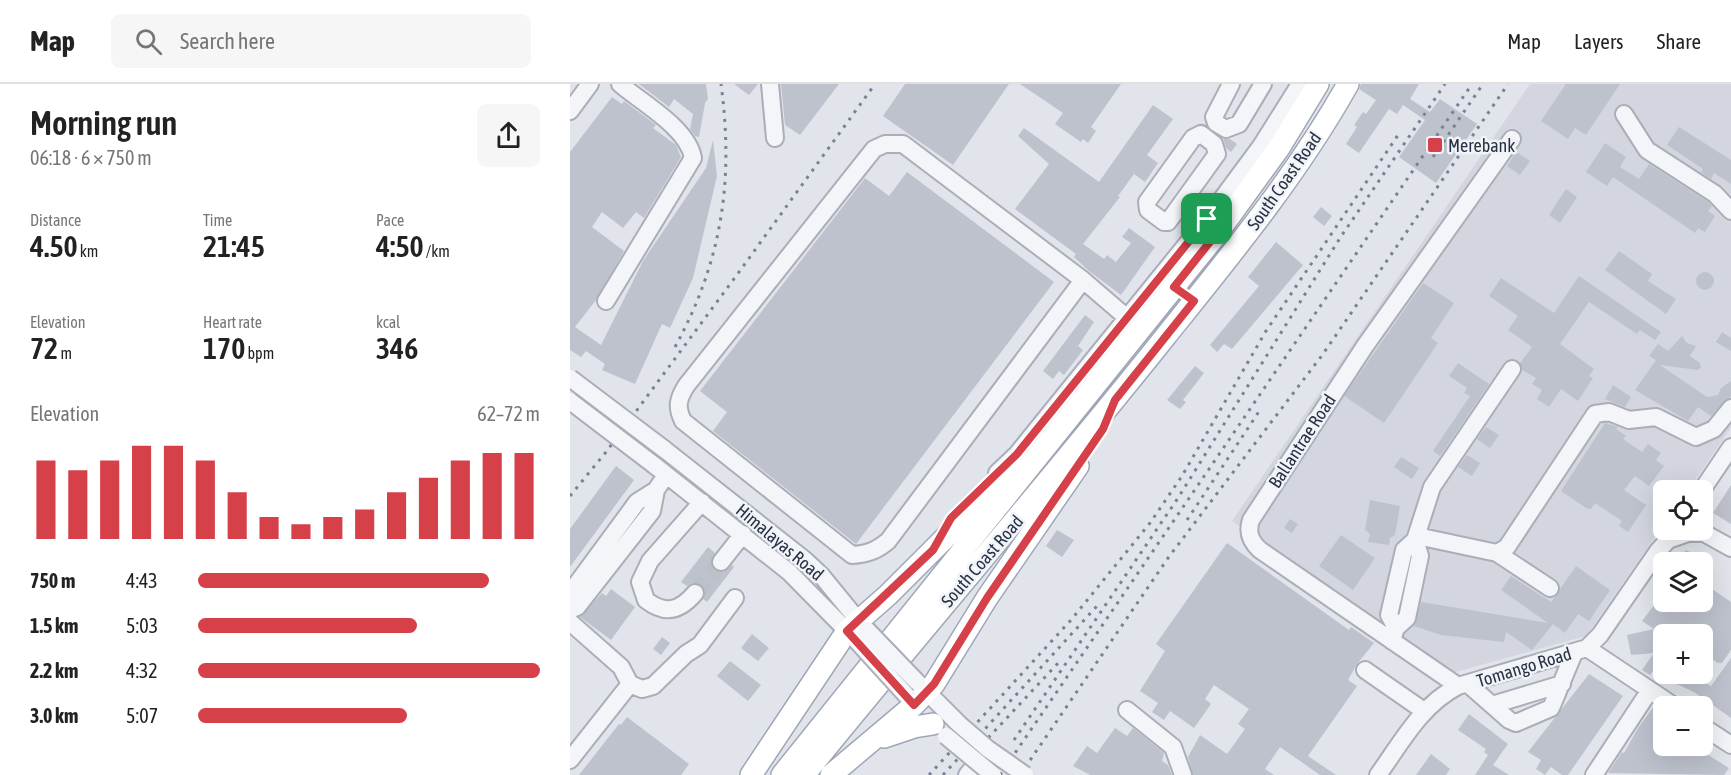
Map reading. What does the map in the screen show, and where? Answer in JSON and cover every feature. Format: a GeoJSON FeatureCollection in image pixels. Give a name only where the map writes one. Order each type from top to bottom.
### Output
{"type":"FeatureCollection","features":[{"type":"Feature","properties":{"kind":"main road","name":"South Coast Road"},"geometry":{"type":"LineString","coordinates":[[782,775],[1081,402],[1133,324],[1174,287],[1214,224],[1279,148],[1318,84]]}},
{"type":"Feature","properties":{"kind":"main road","name":"South Coast Road"},"geometry":{"type":"LineString","coordinates":[[804,775],[1115,400],[1194,301],[1290,175],[1348,84]]}},
{"type":"Feature","properties":{"kind":"main road"},"geometry":{"type":"LineString","coordinates":[[1174,287],[1194,301]]}},
{"type":"Feature","properties":{"kind":"main road"},"geometry":{"type":"LineString","coordinates":[[831,775],[869,744],[916,694],[987,598],[1103,429],[1115,400]]}},
{"type":"Feature","properties":{"kind":"main road"},"geometry":{"type":"LineString","coordinates":[[751,775],[857,630],[888,595],[1081,402]]}},
{"type":"Feature","properties":{"kind":"main road"},"geometry":{"type":"LineString","coordinates":[[869,744],[914,727],[939,730]]}},
{"type":"Feature","properties":{"kind":"street"},"geometry":{"type":"LineString","coordinates":[[570,111],[590,84]]}},
{"type":"Feature","properties":{"kind":"street"},"geometry":{"type":"LineString","coordinates":[[606,301],[693,158],[691,147],[680,134],[620,84]]}},
{"type":"Feature","properties":{"kind":"street"},"geometry":{"type":"LineString","coordinates":[[770,84],[775,138]]}},
{"type":"Feature","properties":{"kind":"street"},"geometry":{"type":"LineString","coordinates":[[1231,84],[1214,117],[1216,123],[1226,129],[1239,124],[1263,84]]}},
{"type":"Feature","properties":{"kind":"street"},"geometry":{"type":"LineString","coordinates":[[933,550],[951,518],[1017,454],[1133,324],[1214,224],[1300,84]]}},
{"type":"Feature","properties":{"kind":"street"},"geometry":{"type":"LineString","coordinates":[[1624,114],[1647,150],[1715,194],[1731,211]]}},
{"type":"Feature","properties":{"kind":"street"},"geometry":{"type":"LineString","coordinates":[[1201,135],[1214,144],[1217,154],[1182,203],[1166,222],[1153,215],[1147,206],[1148,198],[1187,146],[1195,136],[1201,135]]}},
{"type":"Feature","properties":{"kind":"street","name":"Ballantrae Road"},"geometry":{"type":"LineString","coordinates":[[1512,139],[1358,356],[1249,525],[1251,540],[1260,550],[1394,635],[1516,723],[1551,708],[1562,684]]}},
{"type":"Feature","properties":{"kind":"street"},"geometry":{"type":"LineString","coordinates":[[1083,280],[888,541],[878,550],[866,554],[852,555],[682,421],[677,410],[679,397],[686,386],[874,149],[885,144],[903,144],[1083,280],[1133,324]]}},
{"type":"Feature","properties":{"kind":"street"},"geometry":{"type":"LineString","coordinates":[[1182,203],[1214,224]]}},
{"type":"Feature","properties":{"kind":"street"},"geometry":{"type":"LineString","coordinates":[[1394,635],[1389,615],[1404,550],[1416,538],[1432,487],[1512,369]]}},
{"type":"Feature","properties":{"kind":"street","name":"Himalayas Road"},"geometry":{"type":"LineString","coordinates":[[570,378],[805,560],[857,630],[916,694],[939,730],[972,769],[993,775]]}},
{"type":"Feature","properties":{"kind":"street","name":"Himalayas Road"},"geometry":{"type":"LineString","coordinates":[[570,401],[743,534],[857,630]]}},
{"type":"Feature","properties":{"kind":"street"},"geometry":{"type":"LineString","coordinates":[[1497,554],[1507,547],[1595,414],[1609,412],[1629,420],[1656,417],[1696,437],[1714,429],[1731,408]]}},
{"type":"Feature","properties":{"kind":"street"},"geometry":{"type":"LineString","coordinates":[[1709,480],[1731,447]]}},
{"type":"Feature","properties":{"kind":"street"},"geometry":{"type":"LineString","coordinates":[[570,610],[578,607],[651,511],[660,470]]}},
{"type":"Feature","properties":{"kind":"street"},"geometry":{"type":"LineString","coordinates":[[570,593],[637,502],[656,490]]}},
{"type":"Feature","properties":{"kind":"street"},"geometry":{"type":"LineString","coordinates":[[695,592],[674,610],[666,611],[646,600],[640,582],[650,561],[702,502]]}},
{"type":"Feature","properties":{"kind":"street"},"geometry":{"type":"LineString","coordinates":[[721,562],[743,534]]}},
{"type":"Feature","properties":{"kind":"street"},"geometry":{"type":"LineString","coordinates":[[1416,538],[1497,554],[1550,588]]}},
{"type":"Feature","properties":{"kind":"street"},"geometry":{"type":"LineString","coordinates":[[1713,538],[1731,548]]}},
{"type":"Feature","properties":{"kind":"street","name":"Tomango Road"},"geometry":{"type":"LineString","coordinates":[[1378,775],[1424,711],[1435,700],[1463,685],[1581,650],[1600,635],[1668,540]]}},
{"type":"Feature","properties":{"kind":"street"},"geometry":{"type":"LineString","coordinates":[[570,622],[621,667],[630,684],[642,689],[653,686],[686,654],[700,645],[735,598]]}},
{"type":"Feature","properties":{"kind":"street"},"geometry":{"type":"LineString","coordinates":[[1492,705],[1562,684],[1581,650],[1659,696]]}},
{"type":"Feature","properties":{"kind":"street"},"geometry":{"type":"LineString","coordinates":[[1365,670],[1424,711]]}},
{"type":"Feature","properties":{"kind":"street"},"geometry":{"type":"LineString","coordinates":[[570,760],[630,684]]}},
{"type":"Feature","properties":{"kind":"street"},"geometry":{"type":"LineString","coordinates":[[1594,775],[1650,690]]}},
{"type":"Feature","properties":{"kind":"street","name":"Himalayas Road"},"geometry":{"type":"LineString","coordinates":[[916,694],[1025,775]]}},
{"type":"Feature","properties":{"kind":"street"},"geometry":{"type":"LineString","coordinates":[[1127,710],[1173,747],[1183,775]]}},
{"type":"Feature","properties":{"kind":"street"},"geometry":{"type":"LineString","coordinates":[[1713,733],[1731,745]]}},
{"type":"Feature","properties":{"kind":"street"},"geometry":{"type":"LineString","coordinates":[[972,769],[988,749]]}},
{"type":"Feature","properties":{"kind":"shaded area"},"geometry":{"type":"Polygon","coordinates":[[[1530,84],[1731,84],[1731,428],[1695,480],[1653,480],[1653,539],[1586,636],[1452,673],[1232,521],[1530,84]]]}},
{"type":"Feature","properties":{"kind":"building"},"geometry":{"type":"Polygon","coordinates":[[[639,84],[706,84],[708,99],[705,103],[699,137],[695,136],[690,129],[693,114],[674,99],[669,107],[639,84]]]}},
{"type":"Feature","properties":{"kind":"building"},"geometry":{"type":"Polygon","coordinates":[[[734,84],[758,84],[749,95],[734,84]]]}},
{"type":"Feature","properties":{"kind":"building"},"geometry":{"type":"Polygon","coordinates":[[[781,84],[839,84],[800,135],[785,125],[781,84]]]}},
{"type":"Feature","properties":{"kind":"building"},"geometry":{"type":"Polygon","coordinates":[[[905,84],[1009,84],[953,165],[883,116],[905,84]]]}},
{"type":"Feature","properties":{"kind":"building"},"geometry":{"type":"Polygon","coordinates":[[[1020,84],[1121,84],[1091,127],[1096,131],[1088,143],[1083,139],[1081,142],[1055,124],[1063,113],[1020,84]]]}},
{"type":"Feature","properties":{"kind":"building"},"geometry":{"type":"Polygon","coordinates":[[[1361,84],[1419,84],[1410,99],[1430,112],[1440,99],[1477,124],[1436,183],[1399,157],[1425,120],[1403,105],[1397,114],[1389,109],[1359,153],[1346,144],[1357,127],[1354,125],[1363,112],[1366,114],[1376,100],[1359,89],[1361,84]]]}},
{"type":"Feature","properties":{"kind":"building"},"geometry":{"type":"Polygon","coordinates":[[[1566,84],[1620,84],[1586,135],[1575,128],[1568,139],[1541,121],[1566,84]]]}},
{"type":"Feature","properties":{"kind":"building"},"geometry":{"type":"Polygon","coordinates":[[[612,97],[622,104],[624,101],[656,125],[653,128],[676,145],[681,157],[644,218],[636,212],[623,228],[602,212],[592,227],[624,251],[596,300],[575,327],[601,345],[643,261],[706,168],[713,140],[717,176],[693,278],[670,328],[662,324],[635,384],[602,370],[605,364],[586,351],[581,357],[570,350],[570,152],[612,97]]]}},
{"type":"Feature","properties":{"kind":"building"},"geometry":{"type":"Polygon","coordinates":[[[1153,105],[1173,119],[1147,155],[1158,163],[1145,182],[1134,174],[1118,196],[1120,197],[1083,244],[1104,259],[1107,255],[1116,262],[1131,243],[1122,237],[1129,228],[1155,247],[1121,295],[1089,271],[1074,257],[1076,254],[1015,209],[1049,164],[1018,136],[1024,128],[1099,182],[1153,105]]]}},
{"type":"Feature","properties":{"kind":"building"},"geometry":{"type":"Polygon","coordinates":[[[1679,127],[1731,160],[1731,184],[1714,173],[1711,179],[1701,172],[1703,169],[1667,145],[1679,127]]]}},
{"type":"Feature","properties":{"kind":"building"},"geometry":{"type":"Polygon","coordinates":[[[1223,139],[1230,139],[1237,144],[1231,152],[1226,148],[1223,139]]]}},
{"type":"Feature","properties":{"kind":"building"},"geometry":{"type":"Polygon","coordinates":[[[1605,143],[1626,157],[1620,167],[1639,179],[1649,164],[1708,202],[1712,206],[1708,211],[1715,216],[1705,232],[1698,228],[1695,233],[1613,177],[1607,186],[1586,172],[1605,143]]]}},
{"type":"Feature","properties":{"kind":"building"},"geometry":{"type":"Polygon","coordinates":[[[1516,152],[1530,161],[1520,175],[1507,166],[1516,152]]]}},
{"type":"Feature","properties":{"kind":"building"},"geometry":{"type":"Polygon","coordinates":[[[907,172],[1054,282],[856,544],[713,431],[727,412],[700,391],[865,178],[889,196],[907,172]]]}},
{"type":"Feature","properties":{"kind":"building"},"geometry":{"type":"Polygon","coordinates":[[[1566,189],[1577,197],[1560,223],[1549,215],[1566,189]]]}},
{"type":"Feature","properties":{"kind":"building"},"geometry":{"type":"Polygon","coordinates":[[[1321,207],[1332,216],[1324,226],[1313,217],[1321,207]]]}},
{"type":"Feature","properties":{"kind":"building"},"geometry":{"type":"Polygon","coordinates":[[[1276,242],[1303,265],[1232,349],[1224,344],[1217,352],[1210,345],[1259,286],[1248,277],[1276,242]]]}},
{"type":"Feature","properties":{"kind":"building"},"geometry":{"type":"Polygon","coordinates":[[[1619,251],[1652,274],[1648,281],[1676,299],[1666,314],[1605,270],[1619,251]]]}},
{"type":"Feature","properties":{"kind":"building"},"geometry":{"type":"Polygon","coordinates":[[[1705,272],[1711,275],[1714,281],[1711,287],[1705,290],[1699,287],[1696,281],[1699,275],[1705,272]]]}},
{"type":"Feature","properties":{"kind":"building"},"geometry":{"type":"Polygon","coordinates":[[[1579,276],[1661,332],[1655,340],[1640,330],[1637,334],[1589,302],[1560,344],[1594,369],[1589,376],[1593,378],[1578,401],[1561,389],[1549,407],[1537,399],[1542,390],[1532,384],[1536,378],[1522,370],[1520,363],[1532,347],[1508,330],[1518,316],[1489,296],[1501,278],[1554,313],[1579,276]]]}},
{"type":"Feature","properties":{"kind":"building"},"geometry":{"type":"Polygon","coordinates":[[[1423,283],[1454,303],[1431,338],[1438,343],[1384,423],[1344,396],[1423,283]]]}},
{"type":"Feature","properties":{"kind":"building"},"geometry":{"type":"Polygon","coordinates":[[[1085,315],[1094,322],[1078,346],[1083,350],[1064,375],[1059,371],[1053,379],[1043,371],[1085,315]]]}},
{"type":"Feature","properties":{"kind":"building"},"geometry":{"type":"Polygon","coordinates":[[[1722,332],[1731,338],[1731,351],[1716,342],[1722,332]]]}},
{"type":"Feature","properties":{"kind":"building"},"geometry":{"type":"Polygon","coordinates":[[[1682,336],[1687,343],[1696,346],[1690,356],[1700,363],[1701,367],[1698,370],[1660,365],[1707,397],[1718,395],[1721,388],[1731,381],[1731,396],[1711,416],[1698,407],[1688,421],[1635,390],[1656,360],[1649,356],[1658,344],[1668,351],[1682,336]]]}},
{"type":"Feature","properties":{"kind":"building"},"geometry":{"type":"Polygon","coordinates":[[[1458,363],[1489,384],[1440,456],[1433,451],[1470,396],[1464,393],[1467,388],[1449,376],[1458,363]]]}},
{"type":"Feature","properties":{"kind":"building"},"geometry":{"type":"Polygon","coordinates":[[[1195,366],[1204,373],[1183,400],[1186,402],[1180,409],[1167,400],[1195,366]]]}},
{"type":"Feature","properties":{"kind":"building"},"geometry":{"type":"Polygon","coordinates":[[[1613,385],[1631,397],[1625,407],[1605,399],[1613,385]]]}},
{"type":"Feature","properties":{"kind":"building"},"geometry":{"type":"Polygon","coordinates":[[[1605,423],[1618,427],[1616,429],[1626,436],[1623,439],[1642,452],[1648,444],[1661,453],[1656,460],[1664,466],[1649,486],[1635,476],[1624,490],[1646,505],[1628,532],[1619,526],[1622,521],[1595,503],[1591,509],[1586,508],[1561,491],[1605,423]]]}},
{"type":"Feature","properties":{"kind":"building"},"geometry":{"type":"Polygon","coordinates":[[[1486,427],[1499,435],[1490,448],[1477,439],[1486,427]]]}},
{"type":"Feature","properties":{"kind":"building"},"geometry":{"type":"Polygon","coordinates":[[[1467,455],[1480,463],[1472,476],[1458,467],[1467,455]]]}},
{"type":"Feature","properties":{"kind":"building"},"geometry":{"type":"Polygon","coordinates":[[[1401,457],[1419,468],[1412,479],[1394,467],[1401,457]]]}},
{"type":"Feature","properties":{"kind":"building"},"geometry":{"type":"Polygon","coordinates":[[[616,466],[634,480],[570,567],[570,529],[616,466]]]}},
{"type":"Feature","properties":{"kind":"building"},"geometry":{"type":"Polygon","coordinates":[[[1731,485],[1731,524],[1713,513],[1731,485]]]}},
{"type":"Feature","properties":{"kind":"building"},"geometry":{"type":"Polygon","coordinates":[[[1370,500],[1400,506],[1395,535],[1390,538],[1389,545],[1368,542],[1370,534],[1365,530],[1370,500]]]}},
{"type":"Feature","properties":{"kind":"building"},"geometry":{"type":"Polygon","coordinates":[[[1290,519],[1298,524],[1292,533],[1284,528],[1290,519]]]}},
{"type":"Feature","properties":{"kind":"building"},"geometry":{"type":"Polygon","coordinates":[[[1057,530],[1074,540],[1062,557],[1046,546],[1057,530]]]}},
{"type":"Feature","properties":{"kind":"building"},"geometry":{"type":"Polygon","coordinates":[[[1341,535],[1375,558],[1353,590],[1319,566],[1341,535]]]}},
{"type":"Feature","properties":{"kind":"building"},"geometry":{"type":"Polygon","coordinates":[[[1227,543],[1349,630],[1351,627],[1374,643],[1357,664],[1348,680],[1357,686],[1308,756],[1336,775],[1320,775],[1280,747],[1265,769],[1274,775],[1193,775],[1188,757],[1200,735],[1227,754],[1245,729],[1238,724],[1249,709],[1214,685],[1205,699],[1211,704],[1194,728],[1170,711],[1164,720],[1152,712],[1158,703],[1140,691],[1165,651],[1156,644],[1227,543]]]}},
{"type":"Feature","properties":{"kind":"building"},"geometry":{"type":"Polygon","coordinates":[[[708,547],[715,553],[711,561],[715,571],[724,572],[732,565],[734,567],[707,602],[703,599],[705,590],[702,585],[692,583],[687,586],[681,582],[708,547]]]}},
{"type":"Feature","properties":{"kind":"building"},"geometry":{"type":"Polygon","coordinates":[[[1576,566],[1610,590],[1589,621],[1578,614],[1565,633],[1553,624],[1532,650],[1506,632],[1504,642],[1441,635],[1414,626],[1421,602],[1548,623],[1501,590],[1511,576],[1551,602],[1576,566]]]}},
{"type":"Feature","properties":{"kind":"building"},"geometry":{"type":"Polygon","coordinates":[[[611,589],[635,607],[611,640],[580,617],[602,593],[606,596],[611,589]]]}},
{"type":"Feature","properties":{"kind":"building"},"geometry":{"type":"Polygon","coordinates":[[[1713,590],[1731,602],[1731,650],[1722,663],[1713,660],[1713,624],[1653,624],[1653,628],[1642,621],[1653,606],[1653,612],[1713,612],[1713,590]]]}},
{"type":"Feature","properties":{"kind":"building"},"geometry":{"type":"Polygon","coordinates":[[[1653,629],[1653,653],[1631,655],[1627,635],[1653,629]]]}},
{"type":"Feature","properties":{"kind":"building"},"geometry":{"type":"Polygon","coordinates":[[[752,634],[769,648],[758,661],[741,648],[752,634]]]}},
{"type":"Feature","properties":{"kind":"building"},"geometry":{"type":"Polygon","coordinates":[[[662,637],[670,643],[661,655],[653,649],[662,637]]]}},
{"type":"Feature","properties":{"kind":"building"},"geometry":{"type":"Polygon","coordinates":[[[1653,654],[1653,671],[1650,675],[1642,670],[1653,654]]]}},
{"type":"Feature","properties":{"kind":"building"},"geometry":{"type":"Polygon","coordinates":[[[1731,658],[1731,718],[1713,705],[1713,696],[1700,696],[1677,684],[1708,684],[1711,686],[1731,658]]]}},
{"type":"Feature","properties":{"kind":"building"},"geometry":{"type":"Polygon","coordinates":[[[730,661],[761,685],[748,701],[717,676],[730,661]]]}},
{"type":"Feature","properties":{"kind":"building"},"geometry":{"type":"Polygon","coordinates":[[[1589,674],[1623,696],[1568,775],[1562,775],[1551,767],[1545,775],[1536,769],[1541,760],[1528,752],[1589,674]]]}},
{"type":"Feature","properties":{"kind":"building"},"geometry":{"type":"Polygon","coordinates":[[[1653,707],[1653,756],[1710,756],[1729,768],[1724,775],[1608,773],[1622,752],[1624,753],[1653,707]]]}},
{"type":"Feature","properties":{"kind":"building"},"geometry":{"type":"Polygon","coordinates":[[[1469,714],[1508,744],[1493,765],[1509,775],[1475,775],[1488,755],[1484,752],[1486,749],[1458,730],[1469,714]]]}},
{"type":"Feature","properties":{"kind":"building"},"geometry":{"type":"Polygon","coordinates":[[[627,717],[689,764],[681,775],[579,775],[627,717]]]}},
{"type":"Feature","properties":{"kind":"building"},"geometry":{"type":"Polygon","coordinates":[[[1115,728],[1127,736],[1133,728],[1164,753],[1162,761],[1168,765],[1172,775],[1090,775],[1073,766],[1087,746],[1097,753],[1115,728]]]}},
{"type":"Feature","properties":{"kind":"building"},"geometry":{"type":"Polygon","coordinates":[[[1431,754],[1450,769],[1446,775],[1416,775],[1431,754]]]}},
{"type":"Feature","properties":{"kind":"tunnel"},"geometry":{"type":"LineString","coordinates":[[695,593],[721,562]]}},
{"type":"Feature","properties":{"kind":"railway"},"geometry":{"type":"LineString","coordinates":[[675,347],[704,283],[714,252],[720,220],[725,187],[726,154],[721,84]]}},
{"type":"Feature","properties":{"kind":"railway"},"geometry":{"type":"LineString","coordinates":[[570,496],[606,452],[875,84]]}},
{"type":"Feature","properties":{"kind":"railway"},"geometry":{"type":"LineString","coordinates":[[1014,740],[1178,498],[1340,238],[1445,84]]}},
{"type":"Feature","properties":{"kind":"railway"},"geometry":{"type":"LineString","coordinates":[[1000,775],[1472,84]]}},
{"type":"Feature","properties":{"kind":"railway"},"geometry":{"type":"LineString","coordinates":[[1433,157],[1483,84]]}},
{"type":"Feature","properties":{"kind":"railway"},"geometry":{"type":"LineString","coordinates":[[1020,775],[1168,558],[1323,354],[1508,84]]}},
{"type":"Feature","properties":{"kind":"railway"},"geometry":{"type":"LineString","coordinates":[[929,775],[1071,620],[1150,523],[1182,476],[1266,331],[1398,135]]}},
{"type":"Feature","properties":{"kind":"railway"},"geometry":{"type":"LineString","coordinates":[[1187,520],[1260,410]]}},
{"type":"Feature","properties":{"kind":"railway"},"geometry":{"type":"LineString","coordinates":[[943,775],[1097,606]]}},
{"type":"Feature","properties":{"kind":"railway"},"geometry":{"type":"LineString","coordinates":[[976,751],[1060,661]]}},
{"type":"Feature","properties":{"kind":"place","name":"Merebank"},"geometry":{"type":"Point","coordinates":[1435,145]}},
{"type":"Feature","properties":{"kind":"route"},"geometry":{"type":"LineString","coordinates":[[1207,219],[1221,228],[1174,287],[1194,301],[1115,400],[1103,429],[987,598],[934,684],[914,705],[847,631],[888,595],[933,550],[942,530],[951,518],[1017,454],[1207,219]]}}]}
